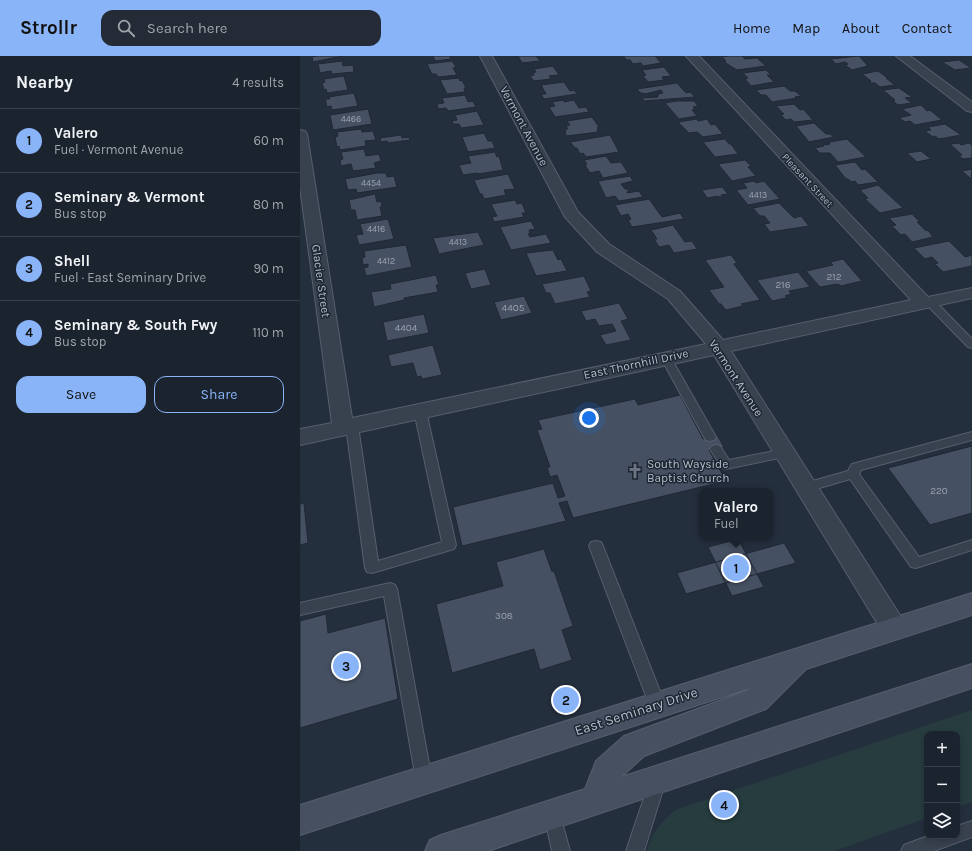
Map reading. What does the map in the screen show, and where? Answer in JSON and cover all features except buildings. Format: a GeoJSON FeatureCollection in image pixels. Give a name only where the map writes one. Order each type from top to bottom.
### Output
{"type":"FeatureCollection","features":[{"type":"Feature","properties":{"kind":"main road","name":"East Seminary Drive"},"geometry":{"type":"LineString","coordinates":[[300,820],[800,658],[972,604]]}},
{"type":"Feature","properties":{"kind":"main road"},"geometry":{"type":"LineString","coordinates":[[596,799],[606,771],[634,746],[756,700],[800,658]]}},
{"type":"Feature","properties":{"kind":"main road"},"geometry":{"type":"LineString","coordinates":[[442,851],[972,676]]}},
{"type":"Feature","properties":{"kind":"street","name":"Vermont Avenue"},"geometry":{"type":"LineString","coordinates":[[486,56],[571,214],[603,248],[674,295],[718,346],[894,628]]}},
{"type":"Feature","properties":{"kind":"street","name":"Pleasant Street"},"geometry":{"type":"LineString","coordinates":[[692,56],[927,303]]}},
{"type":"Feature","properties":{"kind":"street"},"geometry":{"type":"LineString","coordinates":[[902,56],[972,108]]}},
{"type":"Feature","properties":{"kind":"street","name":"Glacier Street"},"geometry":{"type":"LineString","coordinates":[[300,134],[347,427]]}},
{"type":"Feature","properties":{"kind":"street","name":"East Thornhill Drive"},"geometry":{"type":"LineString","coordinates":[[300,437],[718,346],[972,293]]}},
{"type":"Feature","properties":{"kind":"lane"},"geometry":{"type":"LineString","coordinates":[[927,303],[972,345]]}},
{"type":"Feature","properties":{"kind":"lane"},"geometry":{"type":"LineString","coordinates":[[666,358],[710,437]]}},
{"type":"Feature","properties":{"kind":"lane"},"geometry":{"type":"LineString","coordinates":[[347,427],[372,568],[449,545],[420,411]]}},
{"type":"Feature","properties":{"kind":"lane"},"geometry":{"type":"LineString","coordinates":[[854,474],[856,468],[972,436]]}},
{"type":"Feature","properties":{"kind":"lane"},"geometry":{"type":"LineString","coordinates":[[716,449],[726,466],[784,453]]}},
{"type":"Feature","properties":{"kind":"lane"},"geometry":{"type":"LineString","coordinates":[[806,487],[854,474]]}},
{"type":"Feature","properties":{"kind":"lane"},"geometry":{"type":"LineString","coordinates":[[854,474],[916,563],[972,545]]}},
{"type":"Feature","properties":{"kind":"lane"},"geometry":{"type":"LineString","coordinates":[[596,546],[657,704]]}},
{"type":"Feature","properties":{"kind":"lane"},"geometry":{"type":"LineString","coordinates":[[300,608],[390,589],[424,780]]}},
{"type":"Feature","properties":{"kind":"lane"},"geometry":{"type":"LineString","coordinates":[[635,851],[658,779]]}},
{"type":"Feature","properties":{"kind":"lane"},"geometry":{"type":"LineString","coordinates":[[552,814],[561,851]]}},
{"type":"Feature","properties":{"kind":"lane"},"geometry":{"type":"LineString","coordinates":[[960,833],[972,829]]}},
{"type":"Feature","properties":{"kind":"lane"},"geometry":{"type":"LineString","coordinates":[[910,851],[944,839]]}},
{"type":"Feature","properties":{"kind":"green space"},"geometry":{"type":"Polygon","coordinates":[[[972,710],[972,802],[960,806],[960,731],[924,731],[924,819],[835,851],[647,851],[657,828],[675,810],[972,710]]]}},
{"type":"Feature","properties":{"kind":"place","name":"South Wayside Baptist Church"},"geometry":{"type":"Point","coordinates":[635,471]}},
{"type":"Feature","properties":{"kind":"place","name":"Valero"},"geometry":{"type":"Point","coordinates":[736,568]}},
{"type":"Feature","properties":{"kind":"place","name":"Shell"},"geometry":{"type":"Point","coordinates":[346,666]}},
{"type":"Feature","properties":{"kind":"place","name":"Seminary & Vermont"},"geometry":{"type":"Point","coordinates":[566,700]}},
{"type":"Feature","properties":{"kind":"place","name":"Seminary & South Fwy"},"geometry":{"type":"Point","coordinates":[724,805]}}]}
